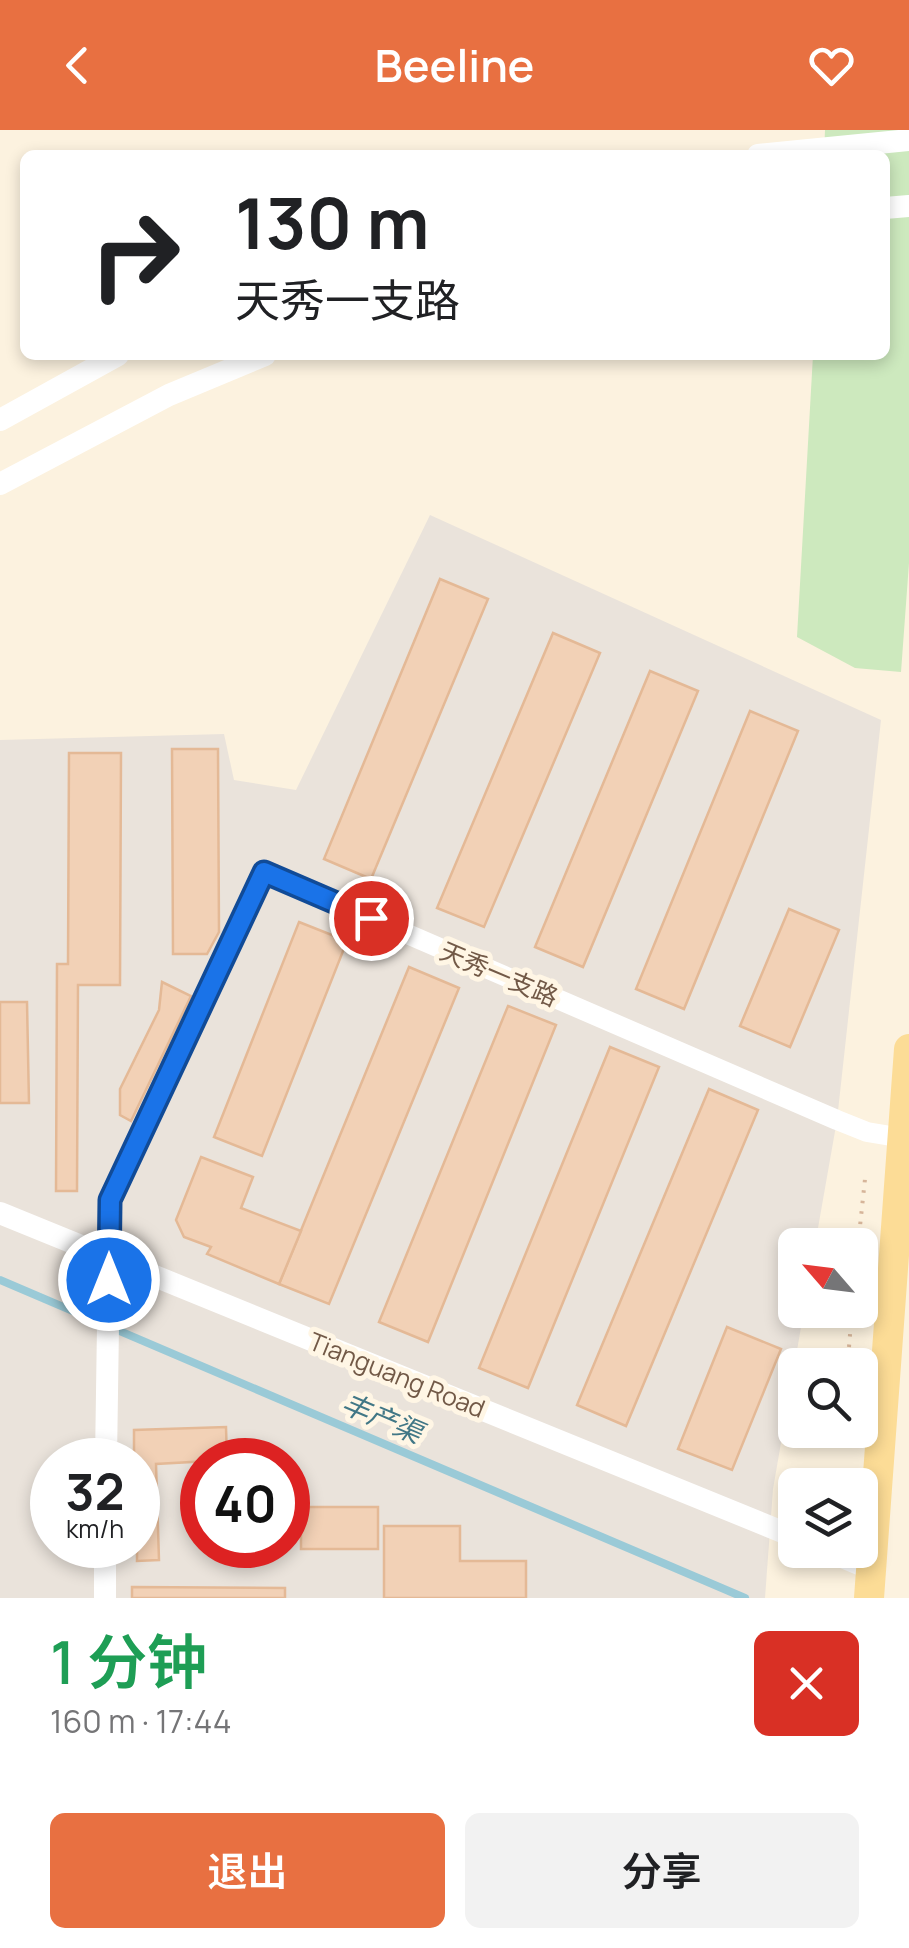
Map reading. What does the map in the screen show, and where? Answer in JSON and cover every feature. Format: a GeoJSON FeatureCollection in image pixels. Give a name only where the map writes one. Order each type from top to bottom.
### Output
{"type":"FeatureCollection","features":[{"type":"Feature","properties":{"kind":"main road"},"geometry":{"type":"LineString","coordinates":[[870,1584],[909,1049]]}},
{"type":"Feature","properties":{"kind":"street"},"geometry":{"type":"LineString","coordinates":[[808,150],[909,140]]}},
{"type":"Feature","properties":{"kind":"street"},"geometry":{"type":"LineString","coordinates":[[0,420],[109,360]]}},
{"type":"Feature","properties":{"kind":"street"},"geometry":{"type":"LineString","coordinates":[[0,484],[170,395],[252,360]]}},
{"type":"Feature","properties":{"kind":"street","name":"天秀一支路"},"geometry":{"type":"LineString","coordinates":[[109,1269],[110,1200],[264,872],[836,1120],[867,1132],[902,1138]]}},
{"type":"Feature","properties":{"kind":"street","name":"Tianguang Road"},"geometry":{"type":"LineString","coordinates":[[0,1214],[109,1269],[778,1530]]}},
{"type":"Feature","properties":{"kind":"street"},"geometry":{"type":"LineString","coordinates":[[106,1438],[109,1269]]}},
{"type":"Feature","properties":{"kind":"street"},"geometry":{"type":"LineString","coordinates":[[105,1568],[105,1598]]}},
{"type":"Feature","properties":{"kind":"street"},"geometry":{"type":"LineString","coordinates":[[849,1568],[870,1584]]}},
{"type":"Feature","properties":{"kind":"path"},"geometry":{"type":"LineString","coordinates":[[860,1228],[865,1179]]}},
{"type":"Feature","properties":{"kind":"path"},"geometry":{"type":"LineString","coordinates":[[850,1347],[851,1328]]}},
{"type":"Feature","properties":{"kind":"shaded area"},"geometry":{"type":"Polygon","coordinates":[[[430,515],[881,720],[837,1120],[818,1228],[778,1228],[778,1328],[801,1328],[797,1348],[778,1348],[780,1448],[765,1598],[0,1598],[0,740],[224,734],[234,780],[296,790],[430,515]]]}},
{"type":"Feature","properties":{"kind":"green space"},"geometry":{"type":"Polygon","coordinates":[[[825,130],[909,130],[909,563],[901,672],[855,668],[797,637],[813,360],[890,360],[890,150],[824,150],[825,130]]]}},
{"type":"Feature","properties":{"kind":"building"},"geometry":{"type":"Polygon","coordinates":[[[440,579],[488,599],[371,879],[324,859],[440,579]]]}},
{"type":"Feature","properties":{"kind":"building"},"geometry":{"type":"Polygon","coordinates":[[[553,633],[600,653],[484,927],[437,908],[553,633]]]}},
{"type":"Feature","properties":{"kind":"building"},"geometry":{"type":"Polygon","coordinates":[[[650,671],[698,691],[583,967],[535,947],[650,671]]]}},
{"type":"Feature","properties":{"kind":"building"},"geometry":{"type":"Polygon","coordinates":[[[750,711],[798,731],[684,1009],[636,989],[750,711]]]}},
{"type":"Feature","properties":{"kind":"building"},"geometry":{"type":"Polygon","coordinates":[[[172,749],[218,749],[219,932],[207,954],[173,954],[172,749]]]}},
{"type":"Feature","properties":{"kind":"building"},"geometry":{"type":"Polygon","coordinates":[[[69,753],[121,753],[120,985],[78,985],[77,1191],[56,1191],[57,964],[68,964],[69,753]]]}},
{"type":"Feature","properties":{"kind":"building"},"geometry":{"type":"Polygon","coordinates":[[[789,909],[839,930],[790,1047],[740,1026],[789,909]]]}},
{"type":"Feature","properties":{"kind":"building"},"geometry":{"type":"Polygon","coordinates":[[[299,922],[347,941],[262,1156],[214,1137],[299,922]]]}},
{"type":"Feature","properties":{"kind":"building"},"geometry":{"type":"Polygon","coordinates":[[[409,967],[459,988],[329,1304],[279,1284],[409,967]]]}},
{"type":"Feature","properties":{"kind":"building"},"geometry":{"type":"Polygon","coordinates":[[[162,982],[191,996],[131,1121],[120,1115],[120,1089],[159,1010],[162,982]]]}},
{"type":"Feature","properties":{"kind":"building"},"geometry":{"type":"Polygon","coordinates":[[[0,1002],[27,1002],[29,1103],[0,1103],[0,1002]]]}},
{"type":"Feature","properties":{"kind":"building"},"geometry":{"type":"Polygon","coordinates":[[[508,1006],[556,1025],[428,1342],[379,1322],[508,1006]]]}},
{"type":"Feature","properties":{"kind":"building"},"geometry":{"type":"Polygon","coordinates":[[[610,1047],[659,1067],[528,1388],[479,1368],[610,1047]]]}},
{"type":"Feature","properties":{"kind":"building"},"geometry":{"type":"Polygon","coordinates":[[[709,1089],[758,1110],[626,1426],[577,1405],[709,1089]]]}},
{"type":"Feature","properties":{"kind":"building"},"geometry":{"type":"Polygon","coordinates":[[[201,1157],[253,1177],[241,1208],[301,1231],[279,1284],[207,1254],[211,1247],[184,1237],[176,1220],[201,1157]]]}},
{"type":"Feature","properties":{"kind":"building"},"geometry":{"type":"Polygon","coordinates":[[[727,1327],[779,1348],[732,1470],[678,1449],[727,1327]]]}},
{"type":"Feature","properties":{"kind":"building"},"geometry":{"type":"Polygon","coordinates":[[[226,1427],[226,1438],[180,1438],[180,1463],[160,1464],[160,1438],[134,1438],[134,1430],[226,1427]]]}},
{"type":"Feature","properties":{"kind":"building"},"geometry":{"type":"Polygon","coordinates":[[[310,1507],[378,1507],[378,1549],[310,1549],[310,1507]]]}},
{"type":"Feature","properties":{"kind":"building"},"geometry":{"type":"Polygon","coordinates":[[[384,1526],[460,1526],[460,1561],[526,1561],[526,1598],[384,1598],[384,1526]]]}},
{"type":"Feature","properties":{"kind":"building"},"geometry":{"type":"Polygon","coordinates":[[[132,1587],[285,1588],[285,1598],[132,1598],[132,1587]]]}},
{"type":"Feature","properties":{"kind":"waterway","name":"丰产渠"},"geometry":{"type":"LineString","coordinates":[[0,1280],[745,1598]]}},
{"type":"Feature","properties":{"kind":"route"},"geometry":{"type":"LineString","coordinates":[[109,1280],[110,1200],[264,872],[371,918]]}}]}
